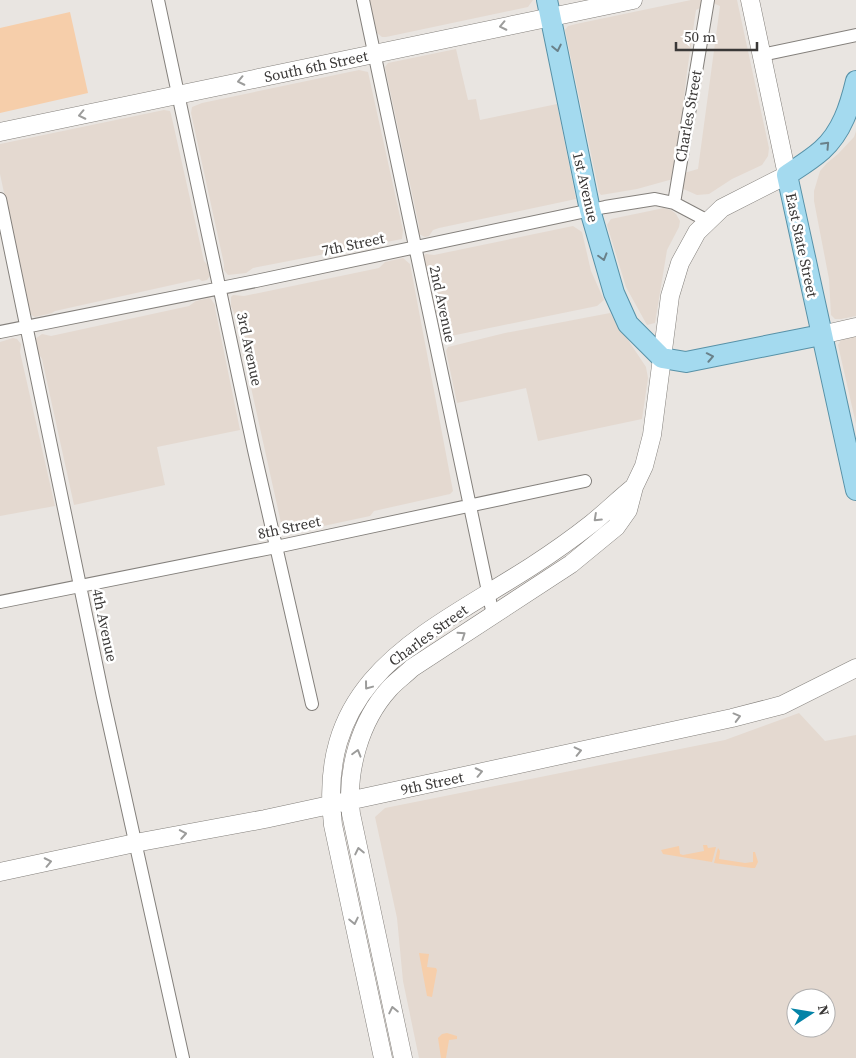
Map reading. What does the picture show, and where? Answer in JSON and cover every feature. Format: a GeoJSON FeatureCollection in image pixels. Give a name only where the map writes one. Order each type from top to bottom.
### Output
{"type":"FeatureCollection","features":[{"type":"Feature","properties":{"kind":"main road","name":"South 6th Street"},"geometry":{"type":"LineString","coordinates":[[0,132],[374,53],[548,8],[633,0]]}},
{"type":"Feature","properties":{"kind":"main road","name":"East State Street"},"geometry":{"type":"LineString","coordinates":[[750,0],[856,490]]}},
{"type":"Feature","properties":{"kind":"main road","name":"1st Avenue"},"geometry":{"type":"LineString","coordinates":[[548,8],[590,210],[614,293],[628,324],[662,358]]}},
{"type":"Feature","properties":{"kind":"main road"},"geometry":{"type":"LineString","coordinates":[[787,175],[822,150],[836,134],[846,115],[856,81]]}},
{"type":"Feature","properties":{"kind":"main road","name":"Charles Street"},"geometry":{"type":"LineString","coordinates":[[403,1058],[353,824],[350,800],[350,782],[358,748],[372,712],[390,688],[412,668],[571,564],[610,532],[628,510],[634,487],[644,466],[652,435],[670,296],[680,263],[697,232],[722,208],[787,175]]}},
{"type":"Feature","properties":{"kind":"main road"},"geometry":{"type":"LineString","coordinates":[[662,358],[686,362],[856,327]]}},
{"type":"Feature","properties":{"kind":"main road","name":"Charles Street"},"geometry":{"type":"LineString","coordinates":[[383,1058],[333,825],[331,785],[334,761],[349,713],[374,678],[391,659],[420,637],[546,557],[592,523],[634,487]]}},
{"type":"Feature","properties":{"kind":"main road","name":"9th Street"},"geometry":{"type":"LineString","coordinates":[[0,872],[135,843],[265,819],[732,718],[782,705],[856,668]]}},
{"type":"Feature","properties":{"kind":"street","name":"3rd Avenue"},"geometry":{"type":"LineString","coordinates":[[158,0],[276,547],[312,704]]}},
{"type":"Feature","properties":{"kind":"street","name":"2nd Avenue"},"geometry":{"type":"LineString","coordinates":[[363,0],[493,615]]}},
{"type":"Feature","properties":{"kind":"street","name":"Charles Street"},"geometry":{"type":"LineString","coordinates":[[674,203],[708,0]]}},
{"type":"Feature","properties":{"kind":"street"},"geometry":{"type":"LineString","coordinates":[[762,56],[856,35]]}},
{"type":"Feature","properties":{"kind":"street","name":"4th Avenue"},"geometry":{"type":"LineString","coordinates":[[0,199],[80,586],[183,1058]]}},
{"type":"Feature","properties":{"kind":"street","name":"7th Street"},"geometry":{"type":"LineString","coordinates":[[0,332],[590,210],[655,199],[674,203],[708,222]]}},
{"type":"Feature","properties":{"kind":"street","name":"8th Street"},"geometry":{"type":"LineString","coordinates":[[0,602],[276,547],[585,481]]}},
{"type":"Feature","properties":{"kind":"shaded area"},"geometry":{"type":"Polygon","coordinates":[[[369,0],[533,0],[528,7],[382,37],[377,33],[369,0]]]}},
{"type":"Feature","properties":{"kind":"shaded area"},"geometry":{"type":"Polygon","coordinates":[[[691,0],[702,0],[704,6],[696,10],[673,179],[637,189],[601,195],[565,30],[568,26],[576,24],[691,0]]]}},
{"type":"Feature","properties":{"kind":"shaded area"},"geometry":{"type":"Polygon","coordinates":[[[713,0],[737,0],[769,148],[768,156],[762,165],[732,179],[709,194],[697,195],[679,187],[684,173],[698,169],[720,6],[715,4],[713,0]]]}},
{"type":"Feature","properties":{"kind":"shaded area"},"geometry":{"type":"Polygon","coordinates":[[[70,12],[88,93],[0,113],[0,28],[70,12]]]}},
{"type":"Feature","properties":{"kind":"shaded area"},"geometry":{"type":"Polygon","coordinates":[[[456,49],[468,100],[476,99],[480,120],[557,104],[576,199],[439,228],[433,230],[429,236],[425,237],[419,234],[419,226],[385,67],[388,63],[456,49]]]}},
{"type":"Feature","properties":{"kind":"shaded area"},"geometry":{"type":"Polygon","coordinates":[[[359,70],[368,72],[403,230],[402,239],[253,268],[246,273],[228,275],[224,270],[191,113],[192,107],[202,103],[359,70]]]}},
{"type":"Feature","properties":{"kind":"shaded area"},"geometry":{"type":"Polygon","coordinates":[[[164,110],[170,111],[171,114],[204,261],[207,264],[210,276],[207,280],[202,281],[199,279],[33,316],[30,314],[0,174],[0,144],[164,110]]]}},
{"type":"Feature","properties":{"kind":"shaded area"},"geometry":{"type":"Polygon","coordinates":[[[856,131],[856,316],[835,319],[831,315],[829,279],[814,201],[814,191],[820,171],[854,137],[856,131]]]}},
{"type":"Feature","properties":{"kind":"shaded area"},"geometry":{"type":"Polygon","coordinates":[[[664,208],[676,214],[680,221],[679,227],[667,250],[655,323],[647,325],[626,287],[607,225],[611,219],[664,208]]]}},
{"type":"Feature","properties":{"kind":"shaded area"},"geometry":{"type":"Polygon","coordinates":[[[573,226],[582,232],[591,271],[604,300],[597,306],[446,337],[443,335],[428,270],[422,263],[424,255],[434,255],[573,226]]]}},
{"type":"Feature","properties":{"kind":"shaded area"},"geometry":{"type":"Polygon","coordinates":[[[403,258],[410,264],[453,491],[450,494],[374,511],[370,516],[286,534],[283,532],[235,315],[231,306],[231,297],[233,295],[244,296],[379,268],[385,262],[403,258]]]}},
{"type":"Feature","properties":{"kind":"shaded area"},"geometry":{"type":"Polygon","coordinates":[[[209,298],[215,305],[240,430],[157,447],[165,485],[74,505],[42,359],[36,350],[35,339],[42,334],[51,336],[189,306],[196,301],[209,298]]]}},
{"type":"Feature","properties":{"kind":"shaded area"},"geometry":{"type":"Polygon","coordinates":[[[610,313],[646,367],[648,378],[642,419],[538,441],[526,388],[457,403],[446,351],[448,347],[505,333],[610,313]]]}},
{"type":"Feature","properties":{"kind":"shaded area"},"geometry":{"type":"Polygon","coordinates":[[[856,336],[856,424],[838,345],[841,340],[856,336]]]}},
{"type":"Feature","properties":{"kind":"shaded area"},"geometry":{"type":"Polygon","coordinates":[[[13,338],[17,339],[21,344],[20,352],[55,506],[0,516],[0,342],[13,338]]]}},
{"type":"Feature","properties":{"kind":"shaded area"},"geometry":{"type":"Polygon","coordinates":[[[799,713],[825,741],[856,735],[856,1058],[419,1058],[403,981],[397,918],[375,817],[385,808],[725,740],[799,713]]]}},
{"type":"Feature","properties":{"kind":"shaded area"},"geometry":{"type":"Polygon","coordinates":[[[703,845],[707,845],[708,848],[716,847],[712,862],[663,854],[661,850],[679,846],[680,854],[683,855],[704,851],[703,845]]]}},
{"type":"Feature","properties":{"kind":"shaded area"},"geometry":{"type":"Polygon","coordinates":[[[718,848],[720,851],[719,859],[745,863],[753,862],[753,852],[755,852],[758,862],[755,868],[714,863],[718,848]]]}},
{"type":"Feature","properties":{"kind":"shaded area"},"geometry":{"type":"Polygon","coordinates":[[[419,953],[429,954],[427,967],[436,968],[437,970],[432,997],[427,996],[419,953]]]}},
{"type":"Feature","properties":{"kind":"shaded area"},"geometry":{"type":"Polygon","coordinates":[[[447,1033],[457,1036],[457,1039],[449,1040],[446,1058],[441,1058],[438,1038],[442,1034],[447,1033]]]}}]}
